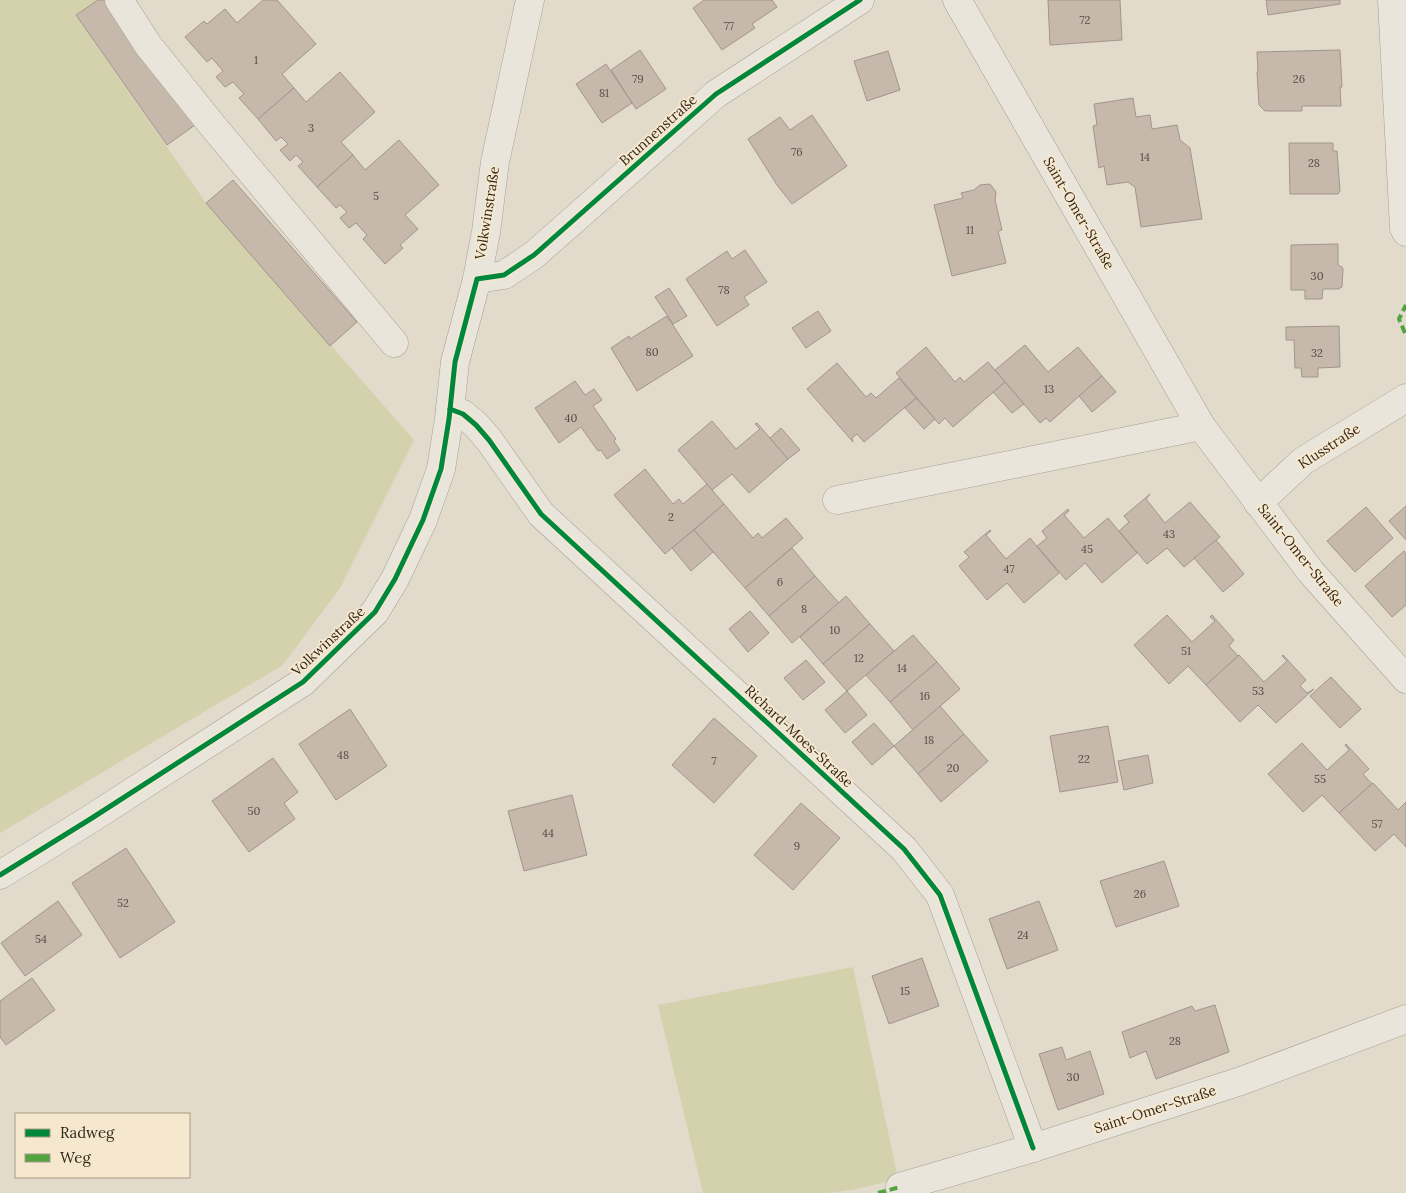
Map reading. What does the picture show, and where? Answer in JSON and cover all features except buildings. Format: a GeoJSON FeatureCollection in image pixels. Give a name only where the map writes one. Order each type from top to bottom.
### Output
{"type":"FeatureCollection","features":[{"type":"Feature","properties":{"kind":"street"},"geometry":{"type":"LineString","coordinates":[[119,0],[148,45],[200,111],[394,342]]}},
{"type":"Feature","properties":{"kind":"street","name":"Volkwinstraße"},"geometry":{"type":"LineString","coordinates":[[0,875],[303,682],[375,612],[395,579],[423,520],[441,469],[455,362],[477,279],[486,232],[495,162],[530,0]]}},
{"type":"Feature","properties":{"kind":"street","name":"Brunnenstraße"},"geometry":{"type":"LineString","coordinates":[[477,279],[504,275],[534,255],[716,94],[860,0]]}},
{"type":"Feature","properties":{"kind":"street","name":"Saint-Omer-Straße"},"geometry":{"type":"LineString","coordinates":[[957,0],[1201,426],[1311,572],[1406,680]]}},
{"type":"Feature","properties":{"kind":"street"},"geometry":{"type":"LineString","coordinates":[[1392,0],[1404,228],[1406,232]]}},
{"type":"Feature","properties":{"kind":"street","name":"Klusstraße"},"geometry":{"type":"LineString","coordinates":[[1258,502],[1303,461],[1406,398]]}},
{"type":"Feature","properties":{"kind":"street","name":"Richard-Moes-Straße"},"geometry":{"type":"LineString","coordinates":[[450,409],[464,414],[476,425],[489,440],[541,514],[904,849],[940,895],[1033,1148]]}},
{"type":"Feature","properties":{"kind":"street"},"geometry":{"type":"LineString","coordinates":[[837,500],[1201,426]]}},
{"type":"Feature","properties":{"kind":"street","name":"Saint-Omer-Straße"},"geometry":{"type":"LineString","coordinates":[[900,1187],[1033,1148],[1241,1081],[1406,1019]]}},
{"type":"Feature","properties":{"kind":"green space"},"geometry":{"type":"Polygon","coordinates":[[[0,0],[98,0],[76,16],[206,203],[414,440],[340,588],[283,665],[0,833],[0,0]]]}},
{"type":"Feature","properties":{"kind":"green space"},"geometry":{"type":"Polygon","coordinates":[[[853,967],[898,1179],[857,1189],[828,1193],[703,1193],[658,1005],[853,967]]]}},
{"type":"Feature","properties":{"kind":"marked path"},"geometry":{"type":"LineString","coordinates":[[1405,333],[1399,319],[1406,305]]}},
{"type":"Feature","properties":{"kind":"marked path"},"geometry":{"type":"LineString","coordinates":[[878,1193],[900,1187]]}},
{"type":"Feature","properties":{"kind":"cycle path"},"geometry":{"type":"LineString","coordinates":[[0,875],[303,682],[375,612],[395,579],[423,520],[441,469],[455,362],[477,279],[504,275],[534,255],[716,94],[860,0]]}},
{"type":"Feature","properties":{"kind":"cycle path"},"geometry":{"type":"LineString","coordinates":[[450,409],[463,414],[476,425],[489,440],[541,514],[904,849],[940,895],[1033,1148]]}}]}
